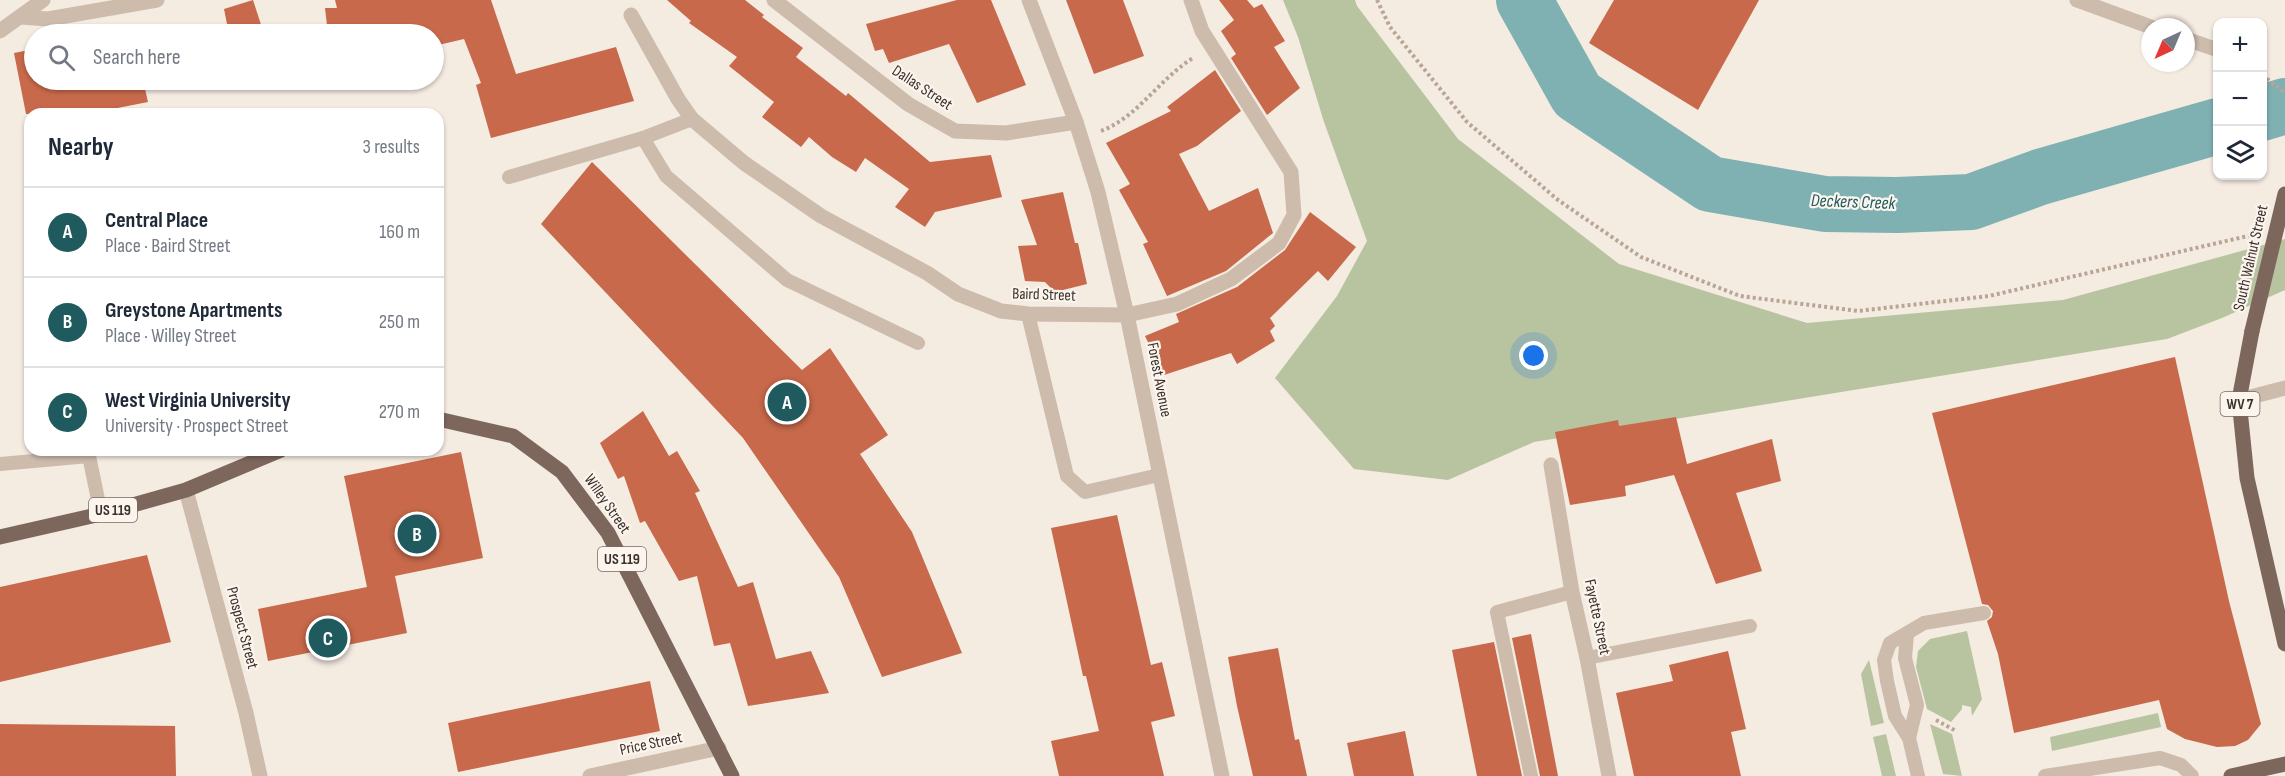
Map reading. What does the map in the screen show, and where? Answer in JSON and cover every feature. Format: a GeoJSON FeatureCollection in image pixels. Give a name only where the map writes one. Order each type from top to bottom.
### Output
{"type":"FeatureCollection","features":[{"type":"Feature","properties":{"kind":"main road","name":"South Walnut Street"},"geometry":{"type":"LineString","coordinates":[[2239,400],[2252,331],[2285,194]]}},
{"type":"Feature","properties":{"kind":"main road","name":"WV 7"},"geometry":{"type":"LineString","coordinates":[[2239,400],[2247,478],[2285,644]]}},
{"type":"Feature","properties":{"kind":"main road","name":"Willey Street"},"geometry":{"type":"LineString","coordinates":[[444,420],[513,436],[562,471],[608,532],[732,776]]}},
{"type":"Feature","properties":{"kind":"main road","name":"US 119"},"geometry":{"type":"LineString","coordinates":[[0,537],[101,514],[186,490],[267,456]]}},
{"type":"Feature","properties":{"kind":"main road"},"geometry":{"type":"LineString","coordinates":[[2231,776],[2285,764]]}},
{"type":"Feature","properties":{"kind":"street"},"geometry":{"type":"LineString","coordinates":[[0,31],[42,0]]}},
{"type":"Feature","properties":{"kind":"street"},"geometry":{"type":"LineString","coordinates":[[21,17],[48,19],[157,0]]}},
{"type":"Feature","properties":{"kind":"street","name":"Dallas Street"},"geometry":{"type":"LineString","coordinates":[[774,0],[908,104],[955,131],[1006,133],[1078,130]]}},
{"type":"Feature","properties":{"kind":"street","name":"Forest Avenue"},"geometry":{"type":"LineString","coordinates":[[1029,0],[1078,130],[1098,192],[1127,315],[1222,776]]}},
{"type":"Feature","properties":{"kind":"street","name":"Baird Street"},"geometry":{"type":"LineString","coordinates":[[631,15],[692,119],[744,163],[821,216],[927,273],[958,294],[1001,311],[1028,314],[1127,315],[1177,304],[1231,279],[1279,243],[1294,215],[1291,172],[1202,31],[1191,0]]}},
{"type":"Feature","properties":{"kind":"street"},"geometry":{"type":"LineString","coordinates":[[2077,0],[2141,23]]}},
{"type":"Feature","properties":{"kind":"street"},"geometry":{"type":"LineString","coordinates":[[2195,42],[2213,49]]}},
{"type":"Feature","properties":{"kind":"street"},"geometry":{"type":"LineString","coordinates":[[2239,400],[2285,388]]}},
{"type":"Feature","properties":{"kind":"street","name":"Fayette Street"},"geometry":{"type":"LineString","coordinates":[[1551,465],[1572,592],[1609,776]]}},
{"type":"Feature","properties":{"kind":"street","name":"Prospect Street"},"geometry":{"type":"LineString","coordinates":[[186,490],[246,713],[260,776]]}},
{"type":"Feature","properties":{"kind":"street","name":"Price Street"},"geometry":{"type":"LineString","coordinates":[[590,776],[719,748]]}},
{"type":"Feature","properties":{"kind":"lane"},"geometry":{"type":"LineString","coordinates":[[509,177],[643,138],[692,119]]}},
{"type":"Feature","properties":{"kind":"lane"},"geometry":{"type":"LineString","coordinates":[[643,138],[666,176],[787,280],[918,343]]}},
{"type":"Feature","properties":{"kind":"lane"},"geometry":{"type":"LineString","coordinates":[[1028,314],[1067,476],[1085,492],[1159,475]]}},
{"type":"Feature","properties":{"kind":"lane"},"geometry":{"type":"LineString","coordinates":[[1,460],[89,456],[101,514]]}},
{"type":"Feature","properties":{"kind":"lane"},"geometry":{"type":"LineString","coordinates":[[1531,776],[1497,612],[1572,592]]}},
{"type":"Feature","properties":{"kind":"lane"},"geometry":{"type":"LineString","coordinates":[[1918,776],[1909,738],[1895,716],[1884,660],[1890,643],[1924,623],[1984,613]]}},
{"type":"Feature","properties":{"kind":"lane"},"geometry":{"type":"LineString","coordinates":[[1587,658],[1750,626]]}},
{"type":"Feature","properties":{"kind":"lane"},"geometry":{"type":"LineString","coordinates":[[1906,634],[1905,658],[1917,705],[1909,738]]}},
{"type":"Feature","properties":{"kind":"lane"},"geometry":{"type":"LineString","coordinates":[[2045,776],[2160,758],[2181,765],[2192,776]]}},
{"type":"Feature","properties":{"kind":"path"},"geometry":{"type":"LineString","coordinates":[[1377,0],[1390,27],[1467,122],[1558,200],[1641,257],[1740,296],[1858,311],[1978,297],[2121,267],[2258,234]]}},
{"type":"Feature","properties":{"kind":"path"},"geometry":{"type":"LineString","coordinates":[[1078,130],[1115,125],[1147,98],[1175,69],[1212,46]]}},
{"type":"Feature","properties":{"kind":"path"},"geometry":{"type":"LineString","coordinates":[[2267,79],[2285,93]]}},
{"type":"Feature","properties":{"kind":"path"},"geometry":{"type":"LineString","coordinates":[[1927,716],[1956,731]]}},
{"type":"Feature","properties":{"kind":"green space"},"geometry":{"type":"Polygon","coordinates":[[[1283,0],[1355,0],[1357,6],[1458,139],[1619,264],[1807,323],[2063,300],[2285,239],[2285,290],[2167,339],[1534,442],[1448,480],[1354,469],[1275,378],[1337,296],[1367,241],[1324,122],[1298,37],[1283,0]]]}},
{"type":"Feature","properties":{"kind":"green space"},"geometry":{"type":"Polygon","coordinates":[[[1967,631],[1982,699],[1972,716],[1971,707],[1962,705],[1962,709],[1951,722],[1927,709],[1916,667],[1918,651],[1930,639],[1967,631]]]}},
{"type":"Feature","properties":{"kind":"green space"},"geometry":{"type":"Polygon","coordinates":[[[1869,660],[1884,723],[1871,726],[1861,674],[1869,660]]]}},
{"type":"Feature","properties":{"kind":"green space"},"geometry":{"type":"Polygon","coordinates":[[[2158,713],[2161,727],[2052,751],[2050,737],[2158,713]]]}},
{"type":"Feature","properties":{"kind":"green space"},"geometry":{"type":"Polygon","coordinates":[[[1930,724],[1952,734],[1962,776],[1943,774],[1930,724]]]}},
{"type":"Feature","properties":{"kind":"green space"},"geometry":{"type":"Polygon","coordinates":[[[1886,734],[1896,776],[1882,776],[1873,737],[1886,734]]]}},
{"type":"Feature","properties":{"kind":"building"},"geometry":{"type":"Polygon","coordinates":[[[253,0],[261,24],[227,24],[224,9],[253,0]]]}},
{"type":"Feature","properties":{"kind":"building"},"geometry":{"type":"Polygon","coordinates":[[[335,0],[491,0],[516,74],[616,47],[634,101],[491,138],[476,85],[481,83],[464,39],[444,44],[444,24],[327,24],[325,8],[337,8],[335,0]]]}},
{"type":"Feature","properties":{"kind":"building"},"geometry":{"type":"Polygon","coordinates":[[[667,0],[745,0],[764,15],[762,17],[803,48],[796,57],[846,96],[848,93],[930,162],[991,155],[1002,197],[935,212],[925,227],[895,207],[909,189],[865,158],[856,172],[832,157],[809,137],[801,147],[762,117],[774,102],[729,66],[737,57],[689,23],[691,21],[667,0]]]}},
{"type":"Feature","properties":{"kind":"building"},"geometry":{"type":"Polygon","coordinates":[[[957,0],[991,0],[1026,85],[977,103],[949,44],[889,63],[883,49],[875,51],[866,24],[957,0]]]}},
{"type":"Feature","properties":{"kind":"building"},"geometry":{"type":"Polygon","coordinates":[[[1066,0],[1123,0],[1144,56],[1094,74],[1066,0]]]}},
{"type":"Feature","properties":{"kind":"building"},"geometry":{"type":"Polygon","coordinates":[[[1219,0],[1247,0],[1254,8],[1262,4],[1285,41],[1274,47],[1300,88],[1267,115],[1231,58],[1236,54],[1221,31],[1234,20],[1219,0]]]}},
{"type":"Feature","properties":{"kind":"building"},"geometry":{"type":"Polygon","coordinates":[[[1614,0],[1759,0],[1698,110],[1589,43],[1614,0]]]}},
{"type":"Feature","properties":{"kind":"building"},"geometry":{"type":"Polygon","coordinates":[[[24,51],[24,90],[145,90],[148,102],[118,108],[25,108],[14,53],[24,51]]]}},
{"type":"Feature","properties":{"kind":"building"},"geometry":{"type":"Polygon","coordinates":[[[1215,70],[1241,111],[1197,146],[1179,154],[1209,211],[1258,188],[1273,233],[1226,271],[1167,296],[1143,244],[1148,242],[1119,190],[1130,184],[1106,143],[1171,111],[1167,107],[1215,70]]]}},
{"type":"Feature","properties":{"kind":"building"},"geometry":{"type":"Polygon","coordinates":[[[592,162],[802,370],[830,348],[888,435],[860,454],[912,532],[962,653],[882,677],[839,577],[743,438],[541,224],[592,162]]]}},
{"type":"Feature","properties":{"kind":"building"},"geometry":{"type":"Polygon","coordinates":[[[1063,192],[1087,284],[1055,292],[1045,282],[1025,281],[1018,246],[1037,245],[1021,200],[1063,192]]]}},
{"type":"Feature","properties":{"kind":"building"},"geometry":{"type":"Polygon","coordinates":[[[1310,212],[1356,247],[1328,281],[1318,271],[1270,318],[1275,326],[1270,331],[1275,341],[1237,364],[1231,353],[1164,375],[1145,336],[1179,322],[1176,314],[1237,287],[1285,250],[1310,212]]]}},
{"type":"Feature","properties":{"kind":"building"},"geometry":{"type":"Polygon","coordinates":[[[2175,357],[2229,601],[2261,724],[2248,740],[2235,746],[2217,747],[2185,739],[2167,729],[2159,700],[2014,733],[1998,654],[1987,621],[1992,617],[1993,611],[1988,605],[1982,604],[1932,413],[2175,357]]]}},
{"type":"Feature","properties":{"kind":"building"},"geometry":{"type":"Polygon","coordinates":[[[643,411],[669,456],[677,451],[700,491],[695,493],[738,587],[753,582],[776,659],[811,651],[829,693],[748,706],[730,643],[714,646],[697,576],[679,581],[645,521],[640,523],[624,476],[618,479],[600,443],[643,411]]]}},
{"type":"Feature","properties":{"kind":"building"},"geometry":{"type":"Polygon","coordinates":[[[1676,417],[1687,464],[1772,439],[1781,481],[1736,493],[1762,571],[1716,584],[1674,475],[1625,486],[1626,496],[1570,505],[1555,432],[1618,420],[1619,426],[1676,417]]]}},
{"type":"Feature","properties":{"kind":"building"},"geometry":{"type":"Polygon","coordinates":[[[461,452],[483,558],[395,576],[407,633],[268,661],[258,609],[367,587],[344,476],[461,452]]]}},
{"type":"Feature","properties":{"kind":"building"},"geometry":{"type":"Polygon","coordinates":[[[1117,515],[1151,665],[1162,662],[1175,716],[1151,722],[1164,776],[1059,776],[1051,741],[1099,731],[1086,676],[1083,676],[1051,528],[1117,515]]]}},
{"type":"Feature","properties":{"kind":"building"},"geometry":{"type":"Polygon","coordinates":[[[147,555],[171,642],[0,682],[0,587],[147,555]]]}},
{"type":"Feature","properties":{"kind":"building"},"geometry":{"type":"Polygon","coordinates":[[[1531,634],[1558,776],[1540,776],[1512,638],[1531,634]]]}},
{"type":"Feature","properties":{"kind":"building"},"geometry":{"type":"Polygon","coordinates":[[[1494,642],[1522,776],[1477,776],[1452,650],[1494,642]]]}},
{"type":"Feature","properties":{"kind":"building"},"geometry":{"type":"Polygon","coordinates":[[[1278,648],[1295,740],[1299,739],[1307,776],[1253,776],[1237,706],[1228,657],[1278,648]]]}},
{"type":"Feature","properties":{"kind":"building"},"geometry":{"type":"Polygon","coordinates":[[[1728,651],[1746,729],[1731,732],[1741,776],[1634,776],[1616,693],[1673,681],[1669,665],[1728,651]]]}},
{"type":"Feature","properties":{"kind":"building"},"geometry":{"type":"Polygon","coordinates":[[[650,681],[660,731],[458,772],[448,723],[650,681]]]}},
{"type":"Feature","properties":{"kind":"building"},"geometry":{"type":"Polygon","coordinates":[[[0,724],[175,726],[176,776],[0,776],[0,724]]]}},
{"type":"Feature","properties":{"kind":"building"},"geometry":{"type":"Polygon","coordinates":[[[1405,731],[1414,776],[1354,776],[1347,743],[1405,731]]]}},
{"type":"Feature","properties":{"kind":"waterway","name":"Deckers Creek"},"geometry":{"type":"LineString","coordinates":[[1524,0],[1577,95],[1710,184],[1825,204],[1897,205],[1971,202],[2040,177],[2213,127]]}},
{"type":"Feature","properties":{"kind":"waterway","name":"Deckers Creek"},"geometry":{"type":"LineString","coordinates":[[2267,111],[2285,106]]}},
{"type":"Feature","properties":{"kind":"place","name":"Central Place"},"geometry":{"type":"Point","coordinates":[787,402]}},
{"type":"Feature","properties":{"kind":"place","name":"Greystone Apartments"},"geometry":{"type":"Point","coordinates":[417,534]}},
{"type":"Feature","properties":{"kind":"place","name":"West Virginia University"},"geometry":{"type":"Point","coordinates":[328,638]}}]}
